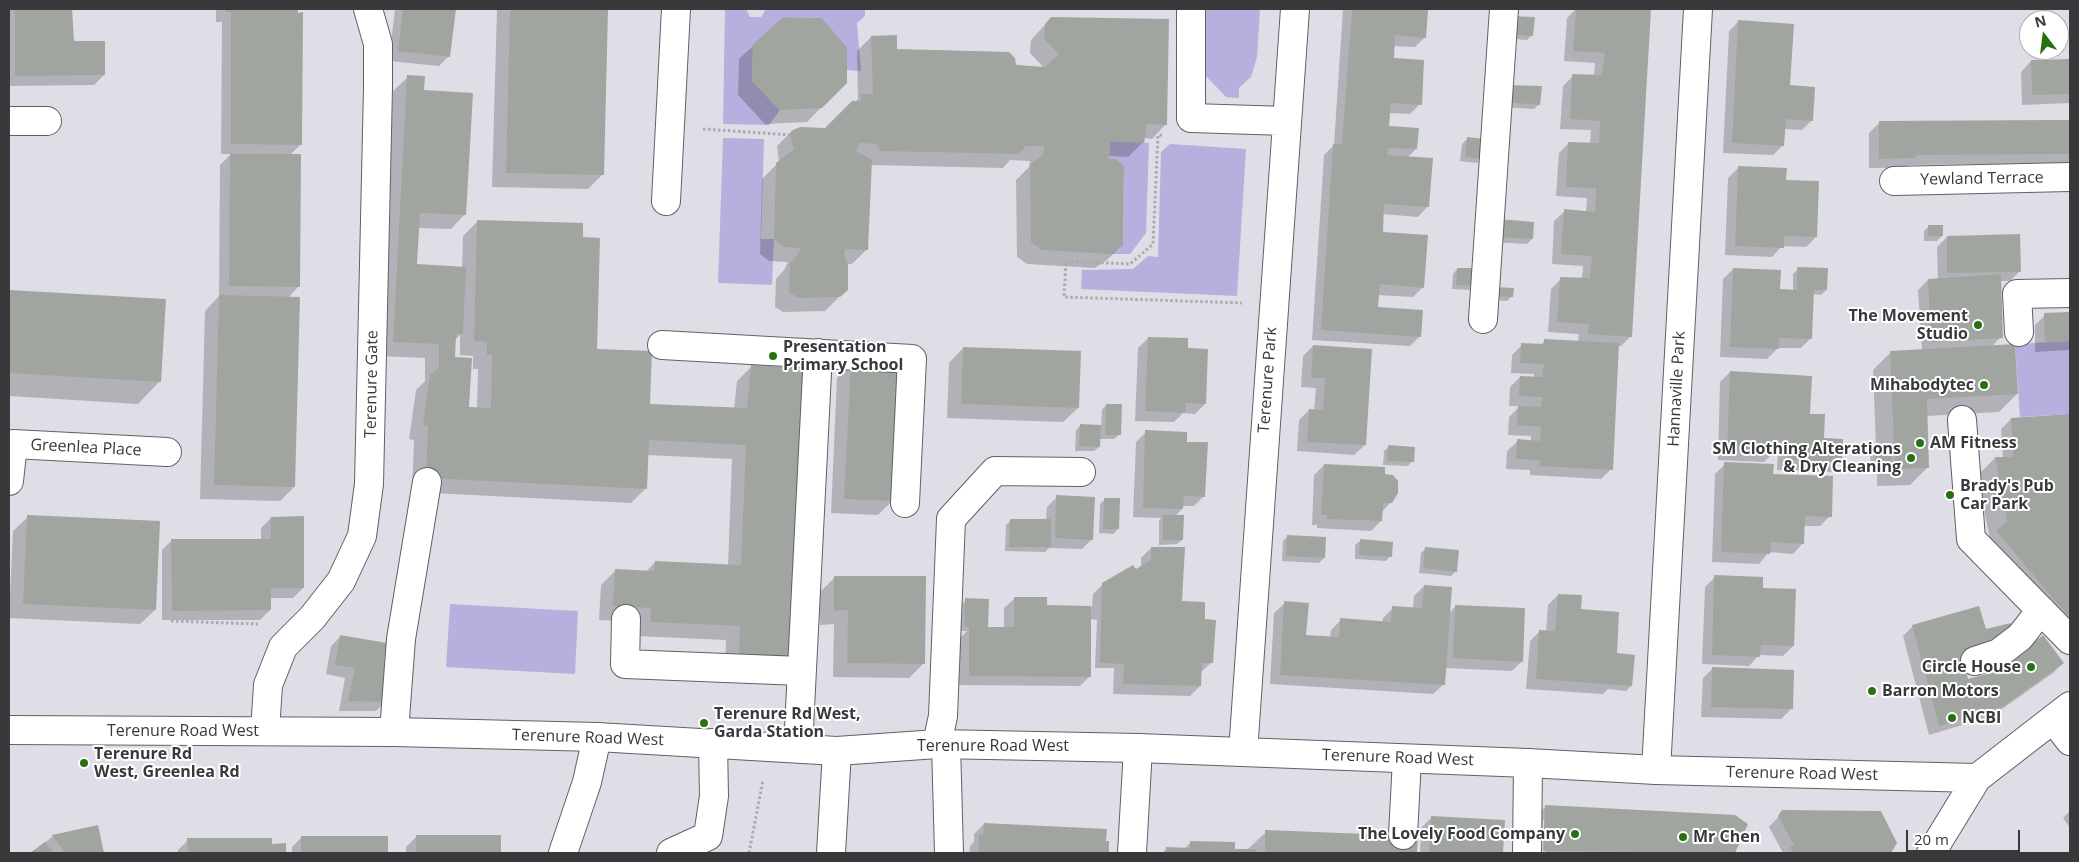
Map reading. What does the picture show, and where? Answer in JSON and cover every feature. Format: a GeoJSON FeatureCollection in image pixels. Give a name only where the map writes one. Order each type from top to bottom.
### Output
{"type":"FeatureCollection","features":[{"type":"Feature","properties":{"kind":"street","name":"Terenure Gate"},"geometry":{"type":"LineString","coordinates":[[265,731],[268,685],[282,647],[312,618],[341,581],[362,536],[369,484],[378,88],[378,44],[368,9]]}},
{"type":"Feature","properties":{"kind":"street"},"geometry":{"type":"LineString","coordinates":[[666,201],[676,9]]}},
{"type":"Feature","properties":{"kind":"street"},"geometry":{"type":"LineString","coordinates":[[1191,9],[1190,118],[1287,121]]}},
{"type":"Feature","properties":{"kind":"street","name":"Terenure Park"},"geometry":{"type":"LineString","coordinates":[[1243,752],[1295,9]]}},
{"type":"Feature","properties":{"kind":"street"},"geometry":{"type":"LineString","coordinates":[[1482,319],[1504,9]]}},
{"type":"Feature","properties":{"kind":"street","name":"Hannaville Park"},"geometry":{"type":"LineString","coordinates":[[1656,770],[1698,9]]}},
{"type":"Feature","properties":{"kind":"street"},"geometry":{"type":"LineString","coordinates":[[9,121],[47,121]]}},
{"type":"Feature","properties":{"kind":"street","name":"Yewland Terrace"},"geometry":{"type":"LineString","coordinates":[[1894,181],[2070,177]]}},
{"type":"Feature","properties":{"kind":"street"},"geometry":{"type":"LineString","coordinates":[[2019,332],[2017,294],[2070,293]]}},
{"type":"Feature","properties":{"kind":"street"},"geometry":{"type":"LineString","coordinates":[[662,345],[912,359],[905,502]]}},
{"type":"Feature","properties":{"kind":"street"},"geometry":{"type":"LineString","coordinates":[[798,748],[818,353]]}},
{"type":"Feature","properties":{"kind":"street"},"geometry":{"type":"LineString","coordinates":[[1962,420],[1971,539],[2070,640]]}},
{"type":"Feature","properties":{"kind":"street","name":"Greenlea Place"},"geometry":{"type":"LineString","coordinates":[[9,481],[13,444],[167,452]]}},
{"type":"Feature","properties":{"kind":"street"},"geometry":{"type":"LineString","coordinates":[[949,853],[942,744],[951,519],[995,471],[1081,472]]}},
{"type":"Feature","properties":{"kind":"street"},"geometry":{"type":"LineString","coordinates":[[394,732],[401,639],[427,482]]}},
{"type":"Feature","properties":{"kind":"street"},"geometry":{"type":"LineString","coordinates":[[1975,660],[1999,653],[2020,637],[2040,610]]}},
{"type":"Feature","properties":{"kind":"street"},"geometry":{"type":"LineString","coordinates":[[626,619],[625,664],[801,671]]}},
{"type":"Feature","properties":{"kind":"street"},"geometry":{"type":"LineString","coordinates":[[1932,853],[1977,778],[2062,713],[2070,741]]}},
{"type":"Feature","properties":{"kind":"street","name":"Terenure Road West"},"geometry":{"type":"LineString","coordinates":[[9,730],[394,732],[597,736],[837,751],[942,744],[1138,748],[1528,763],[1656,770],[1977,778]]}},
{"type":"Feature","properties":{"kind":"street"},"geometry":{"type":"LineString","coordinates":[[563,853],[587,782],[597,736]]}},
{"type":"Feature","properties":{"kind":"street"},"geometry":{"type":"LineString","coordinates":[[671,853],[708,836],[714,796],[713,743]]}},
{"type":"Feature","properties":{"kind":"street"},"geometry":{"type":"LineString","coordinates":[[1132,853],[1138,748]]}},
{"type":"Feature","properties":{"kind":"street"},"geometry":{"type":"LineString","coordinates":[[832,853],[837,751]]}},
{"type":"Feature","properties":{"kind":"street"},"geometry":{"type":"LineString","coordinates":[[1403,836],[1406,758]]}},
{"type":"Feature","properties":{"kind":"street"},"geometry":{"type":"LineString","coordinates":[[1527,853],[1528,763]]}},
{"type":"Feature","properties":{"kind":"path"},"geometry":{"type":"LineString","coordinates":[[670,128],[791,134]]}},
{"type":"Feature","properties":{"kind":"path"},"geometry":{"type":"LineString","coordinates":[[1168,135],[1158,135],[1152,244],[1130,264],[1066,261],[1064,297],[1274,305]]}},
{"type":"Feature","properties":{"kind":"path"},"geometry":{"type":"LineString","coordinates":[[171,621],[267,624],[282,647]]}},
{"type":"Feature","properties":{"kind":"path"},"geometry":{"type":"LineString","coordinates":[[749,853],[764,777]]}},
{"type":"Feature","properties":{"kind":"shaded area"},"geometry":{"type":"Polygon","coordinates":[[[725,9],[746,9],[750,17],[761,17],[766,9],[865,9],[865,16],[857,23],[861,71],[847,70],[847,47],[822,18],[783,17],[753,44],[752,81],[780,110],[769,125],[723,124],[725,9]]]}},
{"type":"Feature","properties":{"kind":"shaded area"},"geometry":{"type":"Polygon","coordinates":[[[1205,9],[1260,9],[1257,57],[1251,77],[1239,88],[1239,98],[1226,97],[1204,74],[1205,9]]]}},
{"type":"Feature","properties":{"kind":"shaded area"},"geometry":{"type":"Polygon","coordinates":[[[723,138],[764,139],[761,239],[774,239],[772,285],[718,283],[723,138]]]}},
{"type":"Feature","properties":{"kind":"shaded area"},"geometry":{"type":"Polygon","coordinates":[[[1110,141],[1149,143],[1146,233],[1130,254],[1110,254],[1123,246],[1124,166],[1114,159],[1109,159],[1110,141]]]}},
{"type":"Feature","properties":{"kind":"shaded area"},"geometry":{"type":"Polygon","coordinates":[[[1170,144],[1246,149],[1237,296],[1081,289],[1082,270],[1133,269],[1148,256],[1158,257],[1161,152],[1170,144]]]}},
{"type":"Feature","properties":{"kind":"shaded area"},"geometry":{"type":"Polygon","coordinates":[[[2070,341],[2070,414],[2020,417],[2015,344],[2070,341]]]}},
{"type":"Feature","properties":{"kind":"shaded area"},"geometry":{"type":"Polygon","coordinates":[[[450,604],[578,611],[575,674],[446,667],[450,604]]]}},
{"type":"Feature","properties":{"kind":"building"},"geometry":{"type":"Polygon","coordinates":[[[15,9],[72,9],[74,41],[105,41],[105,75],[15,76],[15,9]]]}},
{"type":"Feature","properties":{"kind":"building"},"geometry":{"type":"Polygon","coordinates":[[[226,9],[298,9],[298,13],[303,12],[302,145],[231,144],[231,12],[226,12],[226,9]]]}},
{"type":"Feature","properties":{"kind":"building"},"geometry":{"type":"Polygon","coordinates":[[[403,9],[456,9],[450,57],[398,51],[403,9]]]}},
{"type":"Feature","properties":{"kind":"building"},"geometry":{"type":"Polygon","coordinates":[[[510,9],[608,9],[604,175],[506,173],[510,9]]]}},
{"type":"Feature","properties":{"kind":"building"},"geometry":{"type":"Polygon","coordinates":[[[1352,9],[1428,9],[1426,38],[1395,35],[1394,58],[1424,60],[1422,105],[1391,103],[1390,113],[1389,126],[1419,128],[1417,149],[1388,148],[1387,155],[1433,158],[1429,207],[1384,204],[1383,232],[1428,235],[1424,288],[1380,284],[1378,307],[1423,310],[1421,337],[1321,330],[1333,144],[1342,144],[1352,9]]]}},
{"type":"Feature","properties":{"kind":"building"},"geometry":{"type":"Polygon","coordinates":[[[1576,9],[1651,9],[1632,337],[1588,334],[1589,324],[1557,322],[1560,277],[1590,278],[1592,256],[1561,254],[1564,209],[1595,212],[1596,188],[1566,187],[1568,142],[1599,143],[1600,121],[1570,119],[1572,74],[1602,75],[1605,53],[1573,51],[1576,9]]]}},
{"type":"Feature","properties":{"kind":"building"},"geometry":{"type":"Polygon","coordinates":[[[1509,16],[1535,17],[1533,36],[1508,34],[1509,16]]]}},
{"type":"Feature","properties":{"kind":"building"},"geometry":{"type":"Polygon","coordinates":[[[783,17],[822,18],[847,47],[847,83],[822,108],[780,110],[752,81],[753,44],[783,17]]]}},
{"type":"Feature","properties":{"kind":"building"},"geometry":{"type":"Polygon","coordinates":[[[1051,17],[1169,19],[1167,125],[1147,124],[1144,143],[1110,141],[1109,159],[1116,159],[1124,166],[1123,246],[1110,254],[1042,250],[1031,242],[1030,165],[1043,155],[1044,146],[1026,146],[1018,154],[880,151],[876,144],[860,143],[856,151],[872,160],[868,250],[845,249],[844,256],[848,264],[848,290],[840,297],[798,298],[789,292],[790,263],[801,248],[784,247],[774,239],[776,163],[794,149],[791,131],[800,127],[825,128],[852,101],[861,101],[861,94],[873,94],[871,36],[897,35],[897,49],[1009,52],[1015,58],[1016,65],[1045,67],[1059,54],[1044,39],[1045,24],[1051,17]]]}},
{"type":"Feature","properties":{"kind":"building"},"geometry":{"type":"Polygon","coordinates":[[[1738,20],[1794,24],[1790,85],[1815,87],[1813,121],[1786,119],[1784,146],[1732,143],[1738,20]]]}},
{"type":"Feature","properties":{"kind":"building"},"geometry":{"type":"Polygon","coordinates":[[[2069,59],[2070,94],[2032,95],[2031,60],[2069,59]]]}},
{"type":"Feature","properties":{"kind":"building"},"geometry":{"type":"Polygon","coordinates":[[[407,75],[425,76],[424,90],[473,93],[466,215],[420,213],[417,264],[466,267],[463,334],[456,334],[455,357],[472,358],[469,407],[491,408],[492,355],[487,355],[487,342],[474,341],[477,220],[583,223],[583,237],[600,238],[597,349],[652,351],[650,404],[747,408],[751,365],[807,368],[795,658],[739,656],[740,626],[650,622],[651,608],[613,606],[615,569],[654,571],[655,561],[741,565],[746,445],[649,440],[647,489],[426,478],[428,426],[423,425],[430,375],[439,368],[439,344],[393,342],[407,75]]]}},
{"type":"Feature","properties":{"kind":"building"},"geometry":{"type":"Polygon","coordinates":[[[1505,85],[1542,86],[1540,105],[1504,102],[1505,85]]]}},
{"type":"Feature","properties":{"kind":"building"},"geometry":{"type":"Polygon","coordinates":[[[2070,120],[2070,154],[1916,155],[1916,158],[1879,159],[1879,121],[2070,120]]]}},
{"type":"Feature","properties":{"kind":"building"},"geometry":{"type":"Polygon","coordinates":[[[1467,137],[1485,139],[1483,159],[1465,157],[1467,137]]]}},
{"type":"Feature","properties":{"kind":"building"},"geometry":{"type":"Polygon","coordinates":[[[230,154],[301,154],[300,287],[229,286],[230,154]]]}},
{"type":"Feature","properties":{"kind":"building"},"geometry":{"type":"Polygon","coordinates":[[[1738,166],[1787,168],[1786,180],[1819,181],[1817,237],[1784,236],[1784,248],[1735,246],[1738,166]]]}},
{"type":"Feature","properties":{"kind":"building"},"geometry":{"type":"Polygon","coordinates":[[[1498,219],[1534,222],[1533,239],[1496,237],[1498,219]]]}},
{"type":"Feature","properties":{"kind":"building"},"geometry":{"type":"Polygon","coordinates":[[[1928,225],[1943,225],[1943,236],[1928,236],[1928,225]]]}},
{"type":"Feature","properties":{"kind":"building"},"geometry":{"type":"Polygon","coordinates":[[[2020,234],[2021,272],[1947,273],[1947,236],[2020,234]]]}},
{"type":"Feature","properties":{"kind":"building"},"geometry":{"type":"Polygon","coordinates":[[[1797,267],[1828,268],[1827,290],[1814,290],[1812,339],[1779,338],[1779,349],[1730,347],[1733,268],[1781,270],[1780,289],[1797,290],[1797,267]]]}},
{"type":"Feature","properties":{"kind":"building"},"geometry":{"type":"Polygon","coordinates":[[[1457,268],[1478,268],[1478,286],[1456,285],[1457,268]]]}},
{"type":"Feature","properties":{"kind":"building"},"geometry":{"type":"Polygon","coordinates":[[[2001,274],[2003,338],[1931,342],[1928,279],[2001,274]]]}},
{"type":"Feature","properties":{"kind":"building"},"geometry":{"type":"Polygon","coordinates":[[[1493,287],[1514,288],[1513,297],[1493,296],[1493,287]]]}},
{"type":"Feature","properties":{"kind":"building"},"geometry":{"type":"Polygon","coordinates":[[[9,290],[166,299],[161,382],[9,373],[9,290]]]}},
{"type":"Feature","properties":{"kind":"building"},"geometry":{"type":"Polygon","coordinates":[[[219,295],[300,297],[295,487],[214,485],[219,295]]]}},
{"type":"Feature","properties":{"kind":"building"},"geometry":{"type":"Polygon","coordinates":[[[2070,312],[2070,341],[2045,342],[2044,313],[2070,312]]]}},
{"type":"Feature","properties":{"kind":"building"},"geometry":{"type":"Polygon","coordinates":[[[1148,337],[1188,338],[1188,348],[1208,349],[1206,404],[1186,403],[1185,413],[1145,411],[1148,337]]]}},
{"type":"Feature","properties":{"kind":"building"},"geometry":{"type":"Polygon","coordinates":[[[1544,339],[1619,343],[1613,470],[1539,466],[1540,460],[1516,459],[1517,439],[1540,441],[1541,427],[1517,425],[1518,406],[1541,407],[1542,397],[1519,396],[1520,376],[1542,377],[1544,364],[1520,363],[1521,343],[1544,344],[1544,339]]]}},
{"type":"Feature","properties":{"kind":"building"},"geometry":{"type":"Polygon","coordinates":[[[2015,344],[2018,394],[1927,399],[1929,468],[1895,469],[1890,351],[2015,344]]]}},
{"type":"Feature","properties":{"kind":"building"},"geometry":{"type":"Polygon","coordinates":[[[1313,345],[1372,349],[1366,445],[1307,442],[1309,409],[1323,410],[1325,378],[1311,378],[1313,345]]]}},
{"type":"Feature","properties":{"kind":"building"},"geometry":{"type":"Polygon","coordinates":[[[963,347],[1081,351],[1079,408],[961,404],[963,347]]]}},
{"type":"Feature","properties":{"kind":"building"},"geometry":{"type":"Polygon","coordinates":[[[851,363],[898,364],[893,501],[844,499],[851,363]]]}},
{"type":"Feature","properties":{"kind":"building"},"geometry":{"type":"Polygon","coordinates":[[[1730,371],[1812,376],[1810,414],[1825,414],[1824,438],[1843,439],[1842,462],[1787,460],[1788,441],[1776,441],[1776,452],[1727,451],[1730,371]]]}},
{"type":"Feature","properties":{"kind":"building"},"geometry":{"type":"Polygon","coordinates":[[[1106,404],[1122,404],[1121,435],[1105,435],[1106,404]]]}},
{"type":"Feature","properties":{"kind":"building"},"geometry":{"type":"Polygon","coordinates":[[[2070,414],[2070,618],[1996,531],[2007,521],[1995,457],[2013,457],[2011,418],[2070,414]]]}},
{"type":"Feature","properties":{"kind":"building"},"geometry":{"type":"Polygon","coordinates":[[[1080,424],[1101,425],[1100,447],[1079,446],[1080,424]]]}},
{"type":"Feature","properties":{"kind":"building"},"geometry":{"type":"Polygon","coordinates":[[[1145,430],[1187,432],[1187,442],[1208,442],[1205,497],[1184,496],[1183,509],[1143,508],[1145,430]]]}},
{"type":"Feature","properties":{"kind":"building"},"geometry":{"type":"Polygon","coordinates":[[[1388,445],[1415,447],[1414,462],[1387,461],[1388,445]]]}},
{"type":"Feature","properties":{"kind":"building"},"geometry":{"type":"Polygon","coordinates":[[[1875,446],[1891,446],[1892,465],[1875,466],[1875,446]]]}},
{"type":"Feature","properties":{"kind":"building"},"geometry":{"type":"Polygon","coordinates":[[[1724,462],[1774,464],[1773,474],[1833,476],[1832,517],[1805,516],[1804,544],[1771,542],[1770,554],[1721,552],[1724,462]]]}},
{"type":"Feature","properties":{"kind":"building"},"geometry":{"type":"Polygon","coordinates":[[[1324,464],[1385,467],[1385,474],[1393,475],[1398,481],[1398,493],[1392,503],[1383,503],[1382,521],[1327,519],[1327,515],[1321,515],[1324,464]]]}},
{"type":"Feature","properties":{"kind":"building"},"geometry":{"type":"Polygon","coordinates":[[[1056,495],[1095,497],[1093,540],[1055,538],[1056,495]]]}},
{"type":"Feature","properties":{"kind":"building"},"geometry":{"type":"Polygon","coordinates":[[[1104,498],[1120,498],[1119,529],[1103,529],[1104,498]]]}},
{"type":"Feature","properties":{"kind":"building"},"geometry":{"type":"Polygon","coordinates":[[[27,515],[160,521],[156,610],[23,604],[27,515]]]}},
{"type":"Feature","properties":{"kind":"building"},"geometry":{"type":"Polygon","coordinates":[[[1163,515],[1184,515],[1183,540],[1163,540],[1163,515]]]}},
{"type":"Feature","properties":{"kind":"building"},"geometry":{"type":"Polygon","coordinates":[[[304,516],[304,588],[271,588],[271,610],[172,611],[171,539],[271,539],[271,517],[304,516]]]}},
{"type":"Feature","properties":{"kind":"building"},"geometry":{"type":"Polygon","coordinates":[[[1010,519],[1051,519],[1051,547],[1009,547],[1010,519]]]}},
{"type":"Feature","properties":{"kind":"building"},"geometry":{"type":"Polygon","coordinates":[[[1287,535],[1326,537],[1325,558],[1286,556],[1287,535]]]}},
{"type":"Feature","properties":{"kind":"building"},"geometry":{"type":"Polygon","coordinates":[[[1360,539],[1393,542],[1392,557],[1359,555],[1360,539]]]}},
{"type":"Feature","properties":{"kind":"building"},"geometry":{"type":"Polygon","coordinates":[[[1151,547],[1185,547],[1182,601],[1205,602],[1205,619],[1216,620],[1213,663],[1202,663],[1201,686],[1123,684],[1124,664],[1100,663],[1102,583],[1133,565],[1136,569],[1151,560],[1151,547]]]}},
{"type":"Feature","properties":{"kind":"building"},"geometry":{"type":"Polygon","coordinates":[[[1425,547],[1459,550],[1457,572],[1423,568],[1425,547]]]}},
{"type":"Feature","properties":{"kind":"building"},"geometry":{"type":"Polygon","coordinates":[[[1714,575],[1763,577],[1763,588],[1796,589],[1794,646],[1761,645],[1760,657],[1712,655],[1714,575]]]}},
{"type":"Feature","properties":{"kind":"building"},"geometry":{"type":"Polygon","coordinates":[[[834,576],[926,576],[925,664],[847,663],[848,610],[834,611],[834,576]]]}},
{"type":"Feature","properties":{"kind":"building"},"geometry":{"type":"Polygon","coordinates":[[[1424,585],[1452,587],[1445,685],[1280,675],[1284,601],[1309,603],[1306,635],[1339,637],[1340,618],[1391,622],[1392,606],[1422,608],[1424,585]]]}},
{"type":"Feature","properties":{"kind":"building"},"geometry":{"type":"Polygon","coordinates":[[[1558,594],[1582,595],[1581,609],[1619,612],[1617,653],[1635,655],[1632,686],[1536,679],[1539,630],[1555,631],[1558,594]]]}},
{"type":"Feature","properties":{"kind":"building"},"geometry":{"type":"Polygon","coordinates":[[[1014,597],[1047,597],[1047,605],[1091,606],[1091,677],[969,676],[969,627],[964,627],[965,598],[989,599],[988,627],[1014,627],[1014,597]]]}},
{"type":"Feature","properties":{"kind":"building"},"geometry":{"type":"Polygon","coordinates":[[[1455,605],[1525,608],[1523,662],[1453,658],[1455,605]]]}},
{"type":"Feature","properties":{"kind":"building","name":"Circle House"},"geometry":{"type":"Polygon","coordinates":[[[1979,606],[1986,629],[2011,623],[2015,638],[1962,651],[1968,679],[1998,671],[2043,635],[2064,663],[2004,706],[1939,726],[1912,625],[1979,606]]]}},
{"type":"Feature","properties":{"kind":"building"},"geometry":{"type":"Polygon","coordinates":[[[340,635],[387,643],[384,661],[394,663],[387,702],[348,701],[355,668],[335,665],[340,635]]]}},
{"type":"Feature","properties":{"kind":"building"},"geometry":{"type":"Polygon","coordinates":[[[1712,667],[1794,670],[1793,709],[1711,707],[1712,667]]]}},
{"type":"Feature","properties":{"kind":"building"},"geometry":{"type":"Polygon","coordinates":[[[1545,805],[1735,815],[1748,824],[1735,853],[1543,851],[1545,805]]]}},
{"type":"Feature","properties":{"kind":"building"},"geometry":{"type":"Polygon","coordinates":[[[1782,810],[1881,811],[1897,843],[1891,853],[1793,853],[1790,847],[1794,845],[1778,816],[1782,810]]]}},
{"type":"Feature","properties":{"kind":"building"},"geometry":{"type":"Polygon","coordinates":[[[1431,816],[1505,820],[1503,853],[1429,853],[1431,816]]]}},
{"type":"Feature","properties":{"kind":"building"},"geometry":{"type":"Polygon","coordinates":[[[984,823],[1107,829],[1106,841],[1109,841],[1109,853],[978,853],[979,835],[983,835],[984,823]]]}},
{"type":"Feature","properties":{"kind":"building"},"geometry":{"type":"Polygon","coordinates":[[[98,825],[104,853],[65,853],[52,835],[98,825]]]}},
{"type":"Feature","properties":{"kind":"building"},"geometry":{"type":"Polygon","coordinates":[[[1265,830],[1418,836],[1417,853],[1265,853],[1265,830]]]}},
{"type":"Feature","properties":{"kind":"building"},"geometry":{"type":"Polygon","coordinates":[[[416,835],[501,835],[501,853],[416,853],[416,835]]]}},
{"type":"Feature","properties":{"kind":"building"},"geometry":{"type":"Polygon","coordinates":[[[301,836],[388,836],[388,853],[301,853],[301,836]]]}},
{"type":"Feature","properties":{"kind":"building"},"geometry":{"type":"Polygon","coordinates":[[[187,838],[272,838],[272,844],[286,843],[286,853],[188,853],[187,838]]]}},
{"type":"Feature","properties":{"kind":"building"},"geometry":{"type":"Polygon","coordinates":[[[1190,841],[1235,842],[1235,849],[1256,849],[1256,853],[1166,853],[1166,847],[1190,848],[1190,841]]]}},
{"type":"Feature","properties":{"kind":"building"},"geometry":{"type":"Polygon","coordinates":[[[45,842],[54,853],[30,853],[45,842]]]}},
{"type":"Feature","properties":{"kind":"place","name":"The Movement Studio"},"geometry":{"type":"Point","coordinates":[1978,325]}},
{"type":"Feature","properties":{"kind":"place","name":"Presentation Primary School"},"geometry":{"type":"Point","coordinates":[773,356]}},
{"type":"Feature","properties":{"kind":"place","name":"Mihabodytec"},"geometry":{"type":"Point","coordinates":[1984,385]}},
{"type":"Feature","properties":{"kind":"place","name":"AM Fitness"},"geometry":{"type":"Point","coordinates":[1920,443]}},
{"type":"Feature","properties":{"kind":"place","name":"SM Clothing Alterations & Dry Cleaning"},"geometry":{"type":"Point","coordinates":[1911,458]}},
{"type":"Feature","properties":{"kind":"place","name":"Brady's Pub Car Park"},"geometry":{"type":"Point","coordinates":[1950,495]}},
{"type":"Feature","properties":{"kind":"place","name":"Circle House"},"geometry":{"type":"Point","coordinates":[2031,667]}},
{"type":"Feature","properties":{"kind":"place","name":"Barron Motors"},"geometry":{"type":"Point","coordinates":[1872,691]}},
{"type":"Feature","properties":{"kind":"place","name":"NCBI"},"geometry":{"type":"Point","coordinates":[1952,718]}},
{"type":"Feature","properties":{"kind":"place","name":"Terenure Rd West, Garda Station"},"geometry":{"type":"Point","coordinates":[704,723]}},
{"type":"Feature","properties":{"kind":"place","name":"Terenure Rd West, Greenlea Rd"},"geometry":{"type":"Point","coordinates":[84,763]}},
{"type":"Feature","properties":{"kind":"place","name":"The Lovely Food Company"},"geometry":{"type":"Point","coordinates":[1575,834]}},
{"type":"Feature","properties":{"kind":"place","name":"Mr Chen"},"geometry":{"type":"Point","coordinates":[1683,837]}}]}
